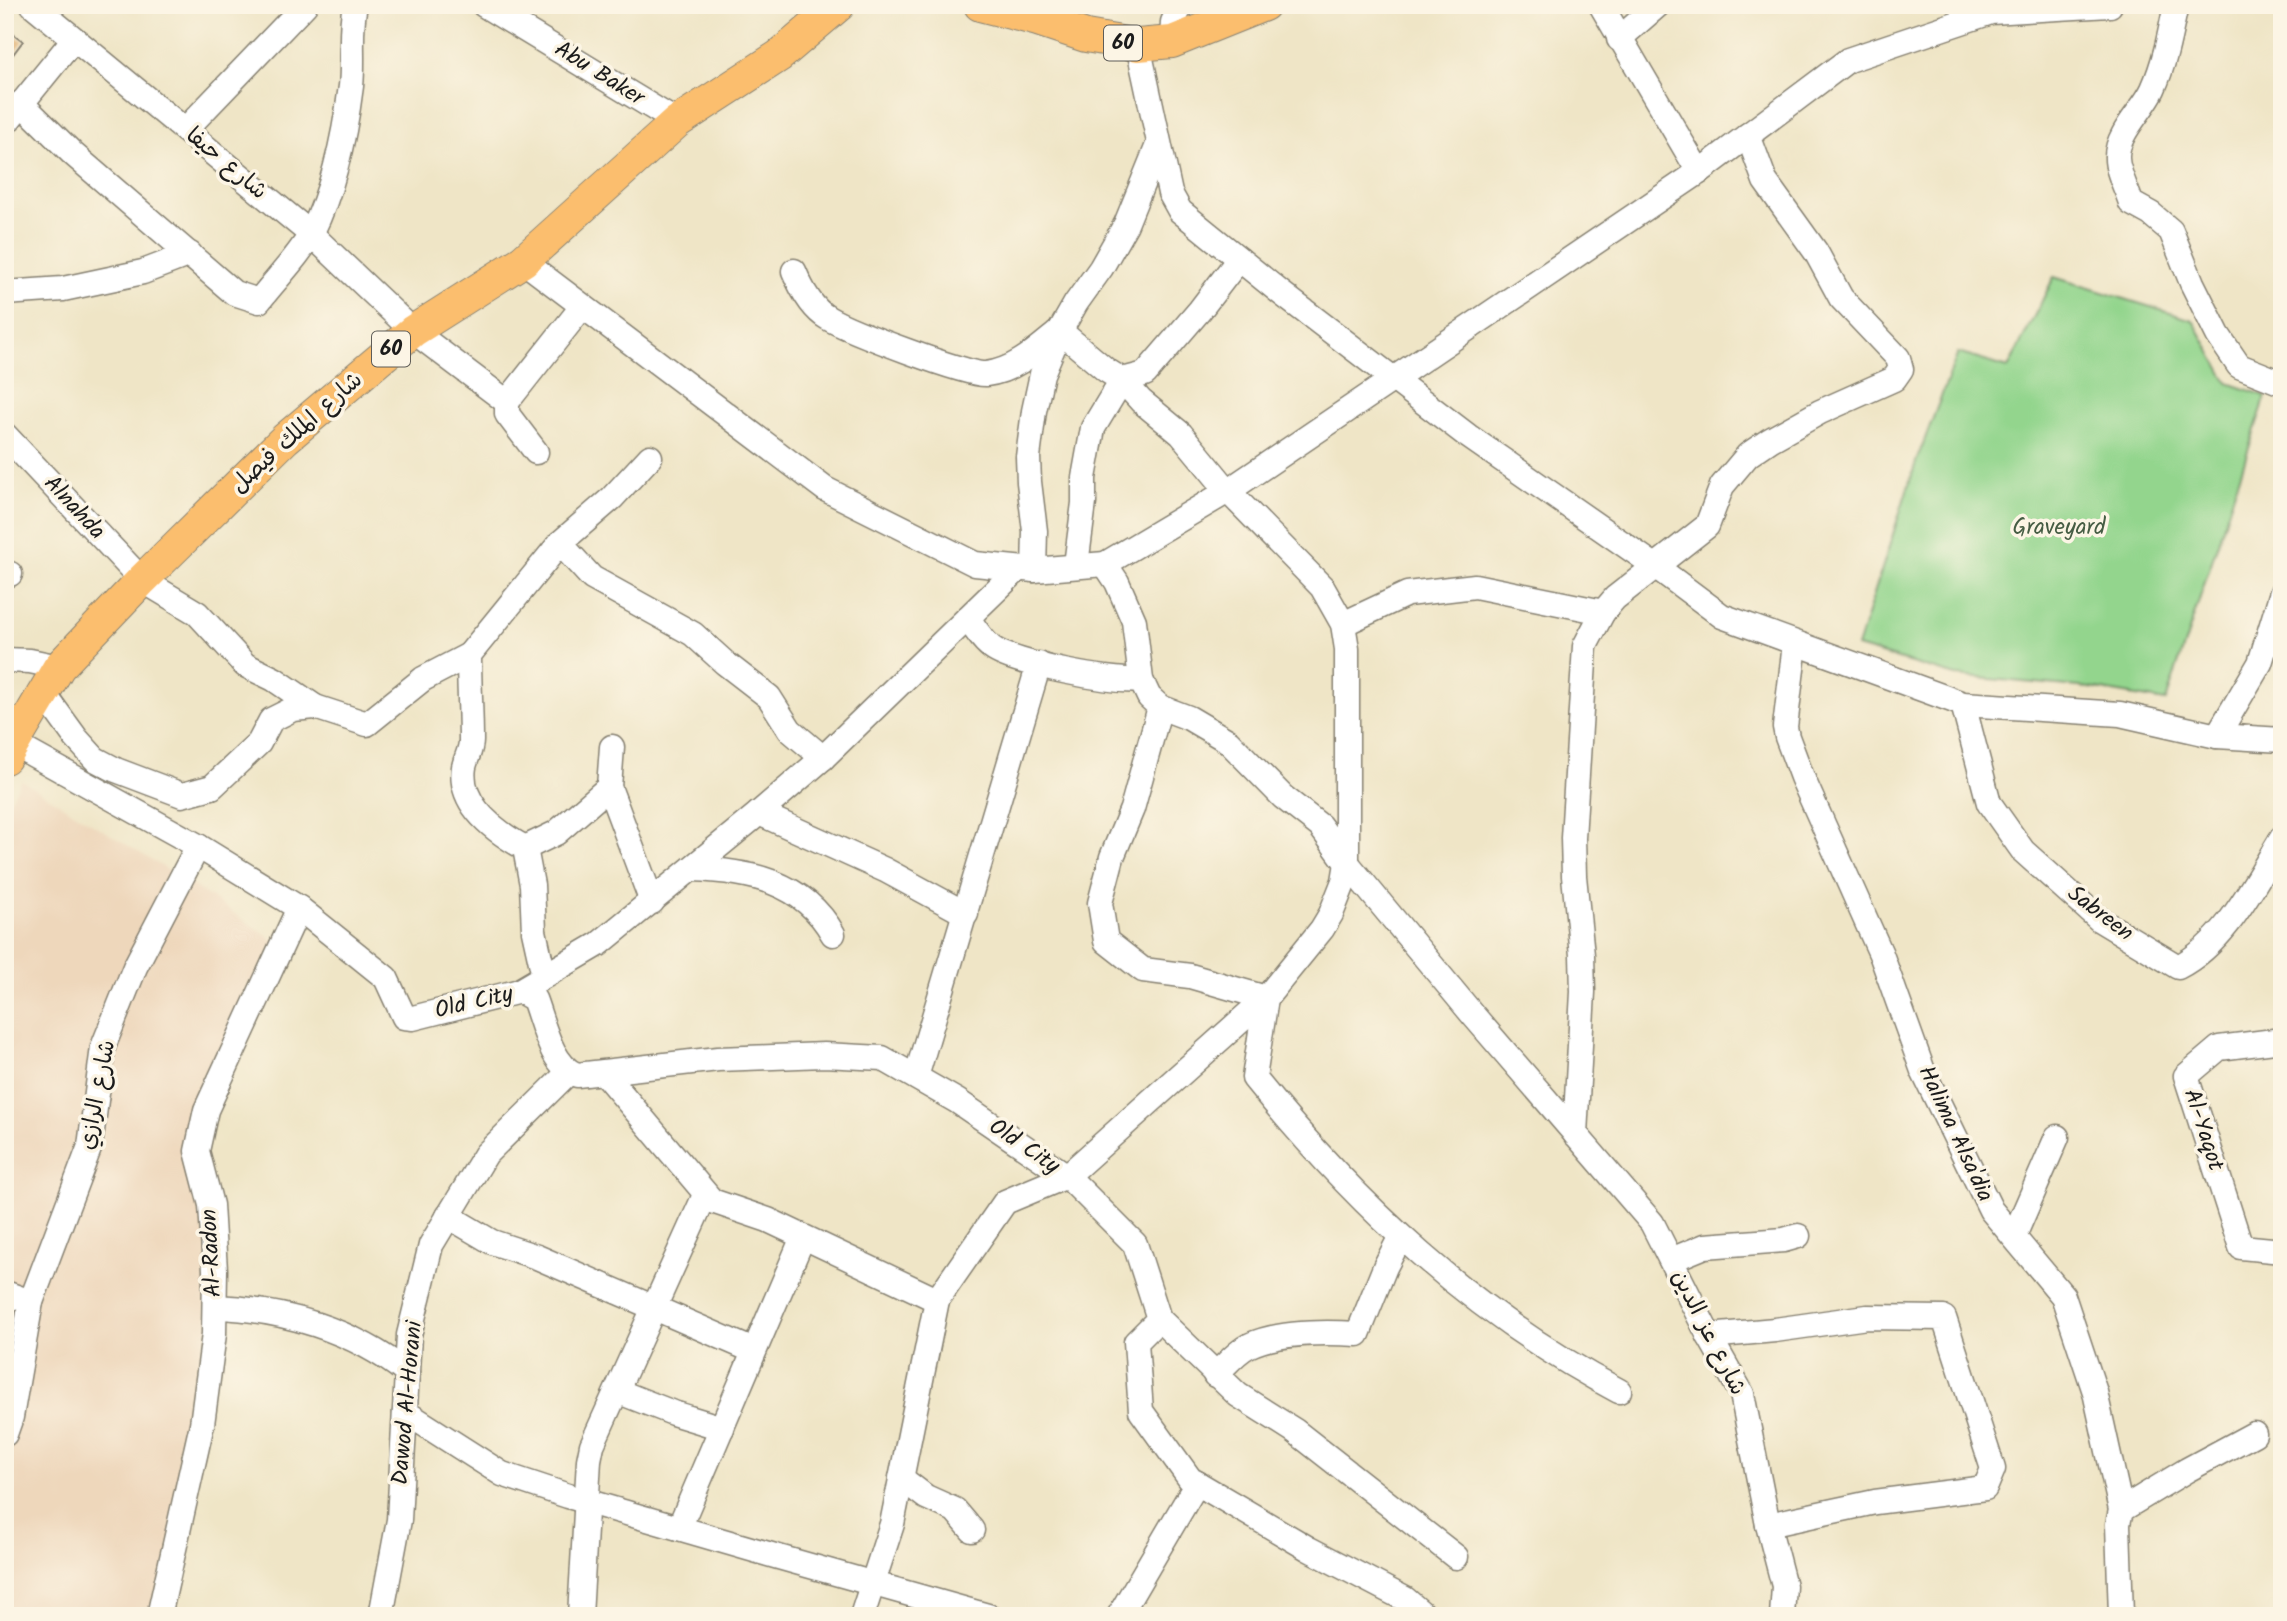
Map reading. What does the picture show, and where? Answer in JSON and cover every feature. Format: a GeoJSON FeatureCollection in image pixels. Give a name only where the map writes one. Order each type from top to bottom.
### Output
{"type":"FeatureCollection","features":[{"type":"Feature","properties":{"kind":"main road","name":"شارع الملك فيصل"},"geometry":{"type":"LineString","coordinates":[[10,751],[51,681],[142,580],[285,439],[412,331],[523,261],[677,122],[779,56],[839,5]]}},
{"type":"Feature","properties":{"kind":"main road","name":"60"},"geometry":{"type":"LineString","coordinates":[[980,5],[1086,36],[1138,45],[1172,42],[1264,5]]}},
{"type":"Feature","properties":{"kind":"street","name":"شارع حيفا"},"geometry":{"type":"LineString","coordinates":[[33,5],[311,234],[412,331],[507,402]]}},
{"type":"Feature","properties":{"kind":"street"},"geometry":{"type":"LineString","coordinates":[[185,130],[305,5]]}},
{"type":"Feature","properties":{"kind":"street"},"geometry":{"type":"LineString","coordinates":[[21,103],[73,154],[234,293],[259,301],[311,234],[329,189],[348,99],[355,5]]}},
{"type":"Feature","properties":{"kind":"street","name":"Abu Baker"},"geometry":{"type":"LineString","coordinates":[[484,5],[677,122]]}},
{"type":"Feature","properties":{"kind":"street"},"geometry":{"type":"LineString","coordinates":[[1172,42],[1173,22],[1181,5]]}},
{"type":"Feature","properties":{"kind":"street"},"geometry":{"type":"LineString","coordinates":[[1601,5],[1699,172]]}},
{"type":"Feature","properties":{"kind":"street"},"geometry":{"type":"LineString","coordinates":[[1619,38],[1658,5]]}},
{"type":"Feature","properties":{"kind":"street"},"geometry":{"type":"LineString","coordinates":[[523,261],[825,489],[975,564],[1025,570],[1105,564],[1228,491],[1699,172],[1848,60],[1995,9],[2110,5]]}},
{"type":"Feature","properties":{"kind":"street"},"geometry":{"type":"LineString","coordinates":[[2176,5],[2164,62],[2152,92],[2128,127],[2117,155],[2122,175],[2131,203],[2151,214],[2171,231],[2192,283],[2218,334],[2239,366],[2282,383]]}},
{"type":"Feature","properties":{"kind":"street"},"geometry":{"type":"LineString","coordinates":[[5,124],[74,39]]}},
{"type":"Feature","properties":{"kind":"street"},"geometry":{"type":"LineString","coordinates":[[1138,45],[1158,145],[1174,203],[1184,214],[1468,436],[1722,616],[1963,704],[2120,714],[2217,736],[2282,740]]}},
{"type":"Feature","properties":{"kind":"street"},"geometry":{"type":"LineString","coordinates":[[1576,1134],[1583,955],[1574,876],[1574,813],[1585,646],[1603,612],[1629,585],[1707,526],[1722,486],[1748,455],[1820,412],[1894,379],[1900,369],[1898,358],[1841,298],[1802,231],[1765,181],[1748,135]]}},
{"type":"Feature","properties":{"kind":"street"},"geometry":{"type":"LineString","coordinates":[[519,990],[599,944],[692,869],[823,758],[968,618],[1025,570],[1035,531],[1029,482],[1029,443],[1042,374],[1060,331],[1122,233],[1158,145]]}},
{"type":"Feature","properties":{"kind":"street"},"geometry":{"type":"LineString","coordinates":[[5,293],[63,289],[143,272],[190,254]]}},
{"type":"Feature","properties":{"kind":"street"},"geometry":{"type":"LineString","coordinates":[[1076,565],[1084,503],[1084,478],[1093,428],[1122,380],[1145,374],[1239,259]]}},
{"type":"Feature","properties":{"kind":"street"},"geometry":{"type":"LineString","coordinates":[[794,271],[807,298],[826,318],[932,359],[985,374],[1025,360],[1060,331]]}},
{"type":"Feature","properties":{"kind":"street"},"geometry":{"type":"LineString","coordinates":[[536,452],[507,414],[507,402],[582,307]]}},
{"type":"Feature","properties":{"kind":"street"},"geometry":{"type":"LineString","coordinates":[[862,1616],[892,1524],[937,1300],[1005,1202],[1067,1176],[1266,998],[1322,929],[1345,881],[1348,649],[1343,624],[1322,587],[1228,491],[1181,434],[1140,401],[1122,380],[1060,331]]}},
{"type":"Feature","properties":{"kind":"street","name":"Alnahda"},"geometry":{"type":"LineString","coordinates":[[5,435],[142,580],[197,613],[245,665],[274,679],[315,707]]}},
{"type":"Feature","properties":{"kind":"street"},"geometry":{"type":"LineString","coordinates":[[5,660],[30,661],[51,681],[76,738],[95,759],[181,795],[212,787],[259,743],[271,720],[293,709],[315,707],[367,724],[423,679],[469,655],[560,542],[612,498],[650,457]]}},
{"type":"Feature","properties":{"kind":"street"},"geometry":{"type":"LineString","coordinates":[[560,542],[592,578],[693,634],[769,697],[790,730],[823,758]]}},
{"type":"Feature","properties":{"kind":"street"},"geometry":{"type":"LineString","coordinates":[[1105,564],[1117,582],[1136,625],[1141,680],[1145,691],[1160,707],[1132,809],[1112,857],[1100,903],[1106,940],[1143,970],[1190,976],[1266,998]]}},
{"type":"Feature","properties":{"kind":"street"},"geometry":{"type":"LineString","coordinates":[[1343,624],[1407,594],[1475,586],[1603,612]]}},
{"type":"Feature","properties":{"kind":"street"},"geometry":{"type":"LineString","coordinates":[[2217,736],[2259,663],[2282,592]]}},
{"type":"Feature","properties":{"kind":"street"},"geometry":{"type":"LineString","coordinates":[[968,618],[993,649],[1022,661],[1113,681],[1141,680]]}},
{"type":"Feature","properties":{"kind":"street","name":"Halima Alsa'dia"},"geometry":{"type":"LineString","coordinates":[[1795,644],[1785,727],[1802,777],[1881,954],[1923,1071],[1991,1210],[2063,1296],[2095,1392],[2121,1510],[2118,1524],[2120,1616]]}},
{"type":"Feature","properties":{"kind":"street"},"geometry":{"type":"LineString","coordinates":[[469,655],[472,744],[464,769],[466,792],[478,813],[504,836],[525,848],[532,885],[534,931],[544,976]]}},
{"type":"Feature","properties":{"kind":"street"},"geometry":{"type":"LineString","coordinates":[[916,1077],[1039,664]]}},
{"type":"Feature","properties":{"kind":"street","name":"Sabreen"},"geometry":{"type":"LineString","coordinates":[[1963,704],[1989,803],[2023,851],[2100,920],[2178,967],[2195,958],[2233,917],[2282,838]]}},
{"type":"Feature","properties":{"kind":"street","name":"شارع عز الدين"},"geometry":{"type":"LineString","coordinates":[[1160,707],[1189,718],[1228,741],[1283,797],[1320,826],[1347,863],[1652,1223],[1742,1395],[1768,1525],[1784,1586],[1782,1616]]}},
{"type":"Feature","properties":{"kind":"street"},"geometry":{"type":"LineString","coordinates":[[612,747],[609,787],[652,902]]}},
{"type":"Feature","properties":{"kind":"street","name":"Old City"},"geometry":{"type":"LineString","coordinates":[[10,751],[198,846],[299,908],[386,978],[404,1017],[413,1018],[519,990],[534,999],[558,1061],[569,1072],[582,1076],[718,1059],[824,1055],[883,1058],[957,1101],[1067,1176],[1135,1244],[1159,1320]]}},
{"type":"Feature","properties":{"kind":"street"},"geometry":{"type":"LineString","coordinates":[[525,848],[556,833],[609,787]]}},
{"type":"Feature","properties":{"kind":"street"},"geometry":{"type":"LineString","coordinates":[[759,813],[885,870],[966,914]]}},
{"type":"Feature","properties":{"kind":"street","name":"شارع الرازي"},"geometry":{"type":"LineString","coordinates":[[5,1434],[11,1417],[31,1302],[90,1146],[103,1047],[135,967],[198,846]]}},
{"type":"Feature","properties":{"kind":"street"},"geometry":{"type":"LineString","coordinates":[[692,869],[737,873],[787,888],[813,906],[833,934]]}},
{"type":"Feature","properties":{"kind":"street","name":"Al-Radon"},"geometry":{"type":"LineString","coordinates":[[159,1616],[202,1424],[214,1334],[211,1205],[198,1158],[200,1128],[299,908]]}},
{"type":"Feature","properties":{"kind":"street"},"geometry":{"type":"LineString","coordinates":[[1266,998],[1254,1078],[1289,1122],[1342,1180],[1435,1269],[1508,1324],[1568,1363],[1619,1391]]}},
{"type":"Feature","properties":{"kind":"street","name":"Al-Yaqot"},"geometry":{"type":"LineString","coordinates":[[2282,1040],[2219,1048],[2186,1076],[2241,1247],[2282,1251]]}},
{"type":"Feature","properties":{"kind":"street","name":"Dawod Al-Horani"},"geometry":{"type":"LineString","coordinates":[[380,1616],[399,1520],[409,1335],[431,1245],[486,1154],[569,1072]]}},
{"type":"Feature","properties":{"kind":"street"},"geometry":{"type":"LineString","coordinates":[[604,1073],[705,1195],[717,1204],[768,1220],[937,1300]]}},
{"type":"Feature","properties":{"kind":"street"},"geometry":{"type":"LineString","coordinates":[[2014,1236],[2057,1137]]}},
{"type":"Feature","properties":{"kind":"street"},"geometry":{"type":"LineString","coordinates":[[580,1616],[592,1445],[705,1195]]}},
{"type":"Feature","properties":{"kind":"street"},"geometry":{"type":"LineString","coordinates":[[449,1216],[492,1242],[537,1257],[754,1351]]}},
{"type":"Feature","properties":{"kind":"street"},"geometry":{"type":"LineString","coordinates":[[1671,1260],[1705,1246],[1784,1240],[1798,1236]]}},
{"type":"Feature","properties":{"kind":"street"},"geometry":{"type":"LineString","coordinates":[[679,1528],[803,1237]]}},
{"type":"Feature","properties":{"kind":"street"},"geometry":{"type":"LineString","coordinates":[[1215,1375],[1249,1346],[1298,1335],[1330,1332],[1358,1334],[1400,1238]]}},
{"type":"Feature","properties":{"kind":"street"},"geometry":{"type":"LineString","coordinates":[[5,1293],[31,1302]]}},
{"type":"Feature","properties":{"kind":"street"},"geometry":{"type":"LineString","coordinates":[[215,1307],[275,1314],[328,1329],[379,1353],[407,1373]]}},
{"type":"Feature","properties":{"kind":"street"},"geometry":{"type":"LineString","coordinates":[[1709,1336],[1867,1317],[1944,1318],[1993,1469],[1985,1488],[1875,1502],[1768,1525]]}},
{"type":"Feature","properties":{"kind":"street"},"geometry":{"type":"LineString","coordinates":[[1425,1616],[1405,1599],[1309,1549],[1190,1479],[1140,1408],[1136,1342],[1159,1320],[1215,1375],[1252,1406],[1295,1430],[1456,1557]]}},
{"type":"Feature","properties":{"kind":"street"},"geometry":{"type":"LineString","coordinates":[[617,1391],[673,1413],[722,1428]]}},
{"type":"Feature","properties":{"kind":"street"},"geometry":{"type":"LineString","coordinates":[[405,1412],[502,1474],[679,1528],[988,1616]]}},
{"type":"Feature","properties":{"kind":"street"},"geometry":{"type":"LineString","coordinates":[[2121,1510],[2186,1470],[2254,1434]]}},
{"type":"Feature","properties":{"kind":"street"},"geometry":{"type":"LineString","coordinates":[[901,1478],[926,1497],[955,1510],[972,1530]]}},
{"type":"Feature","properties":{"kind":"street"},"geometry":{"type":"LineString","coordinates":[[1119,1616],[1197,1483]]}},
{"type":"Feature","properties":{"kind":"shaded area"},"geometry":{"type":"Polygon","coordinates":[[[21,780],[189,883],[289,951],[198,1118],[217,1302],[157,1616],[5,1616],[5,811],[21,780]]]}},
{"type":"Feature","properties":{"kind":"green space","name":"Graveyard"},"geometry":{"type":"Polygon","coordinates":[[[2054,277],[2193,320],[2228,383],[2266,396],[2166,701],[2090,688],[1956,676],[1857,647],[1916,462],[1958,353],[2008,368],[2054,277]]]}},
{"type":"Feature","properties":{"kind":"building"},"geometry":{"type":"Polygon","coordinates":[[[5,28],[23,41],[5,65],[5,28]]]}}]}
